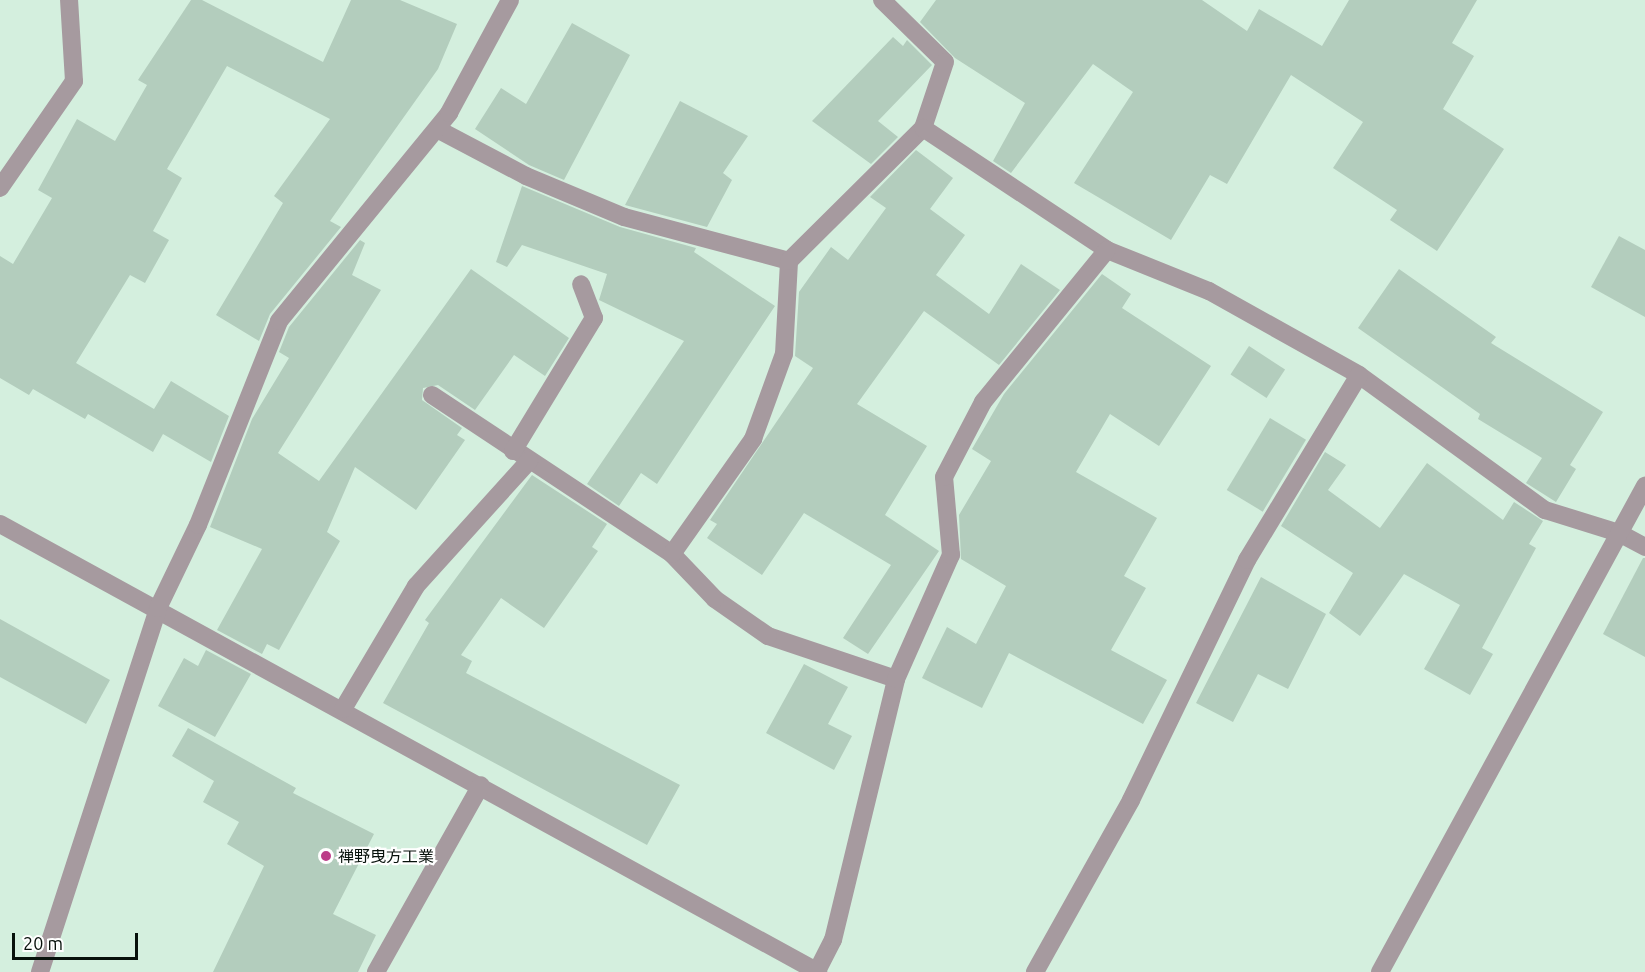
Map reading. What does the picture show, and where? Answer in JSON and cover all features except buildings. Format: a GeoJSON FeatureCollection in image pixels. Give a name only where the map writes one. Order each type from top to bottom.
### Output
{"type":"FeatureCollection","features":[{"type":"Feature","properties":{"kind":"street"},"geometry":{"type":"LineString","coordinates":[[0,188],[74,81],[69,0]]}},
{"type":"Feature","properties":{"kind":"street"},"geometry":{"type":"LineString","coordinates":[[40,972],[158,608],[198,525],[279,321],[437,129],[510,0]]}},
{"type":"Feature","properties":{"kind":"street"},"geometry":{"type":"LineString","coordinates":[[672,554],[753,439],[784,354],[789,261],[923,128],[945,62],[882,0]]}},
{"type":"Feature","properties":{"kind":"street"},"geometry":{"type":"LineString","coordinates":[[923,128],[1107,250],[1209,291],[1359,375],[1545,510],[1619,533],[1645,547]]}},
{"type":"Feature","properties":{"kind":"street"},"geometry":{"type":"LineString","coordinates":[[437,129],[526,176],[624,217],[789,261]]}},
{"type":"Feature","properties":{"kind":"street"},"geometry":{"type":"LineString","coordinates":[[0,524],[343,709],[818,972],[833,940],[896,679],[951,555],[944,477],[983,402],[1107,250]]}},
{"type":"Feature","properties":{"kind":"street"},"geometry":{"type":"LineString","coordinates":[[513,451],[594,318],[581,284]]}},
{"type":"Feature","properties":{"kind":"street"},"geometry":{"type":"LineString","coordinates":[[1035,972],[1131,800],[1247,560],[1359,375]]}},
{"type":"Feature","properties":{"kind":"street"},"geometry":{"type":"LineString","coordinates":[[432,395],[513,451],[672,554],[715,599],[768,636],[896,679]]}},
{"type":"Feature","properties":{"kind":"street"},"geometry":{"type":"LineString","coordinates":[[343,709],[416,586],[529,461]]}},
{"type":"Feature","properties":{"kind":"street"},"geometry":{"type":"LineString","coordinates":[[1380,972],[1645,486]]}},
{"type":"Feature","properties":{"kind":"street"},"geometry":{"type":"LineString","coordinates":[[376,972],[481,785]]}},
{"type":"Feature","properties":{"kind":"place","name":"禅野曳方工業"},"geometry":{"type":"Point","coordinates":[326,856]}}]}
